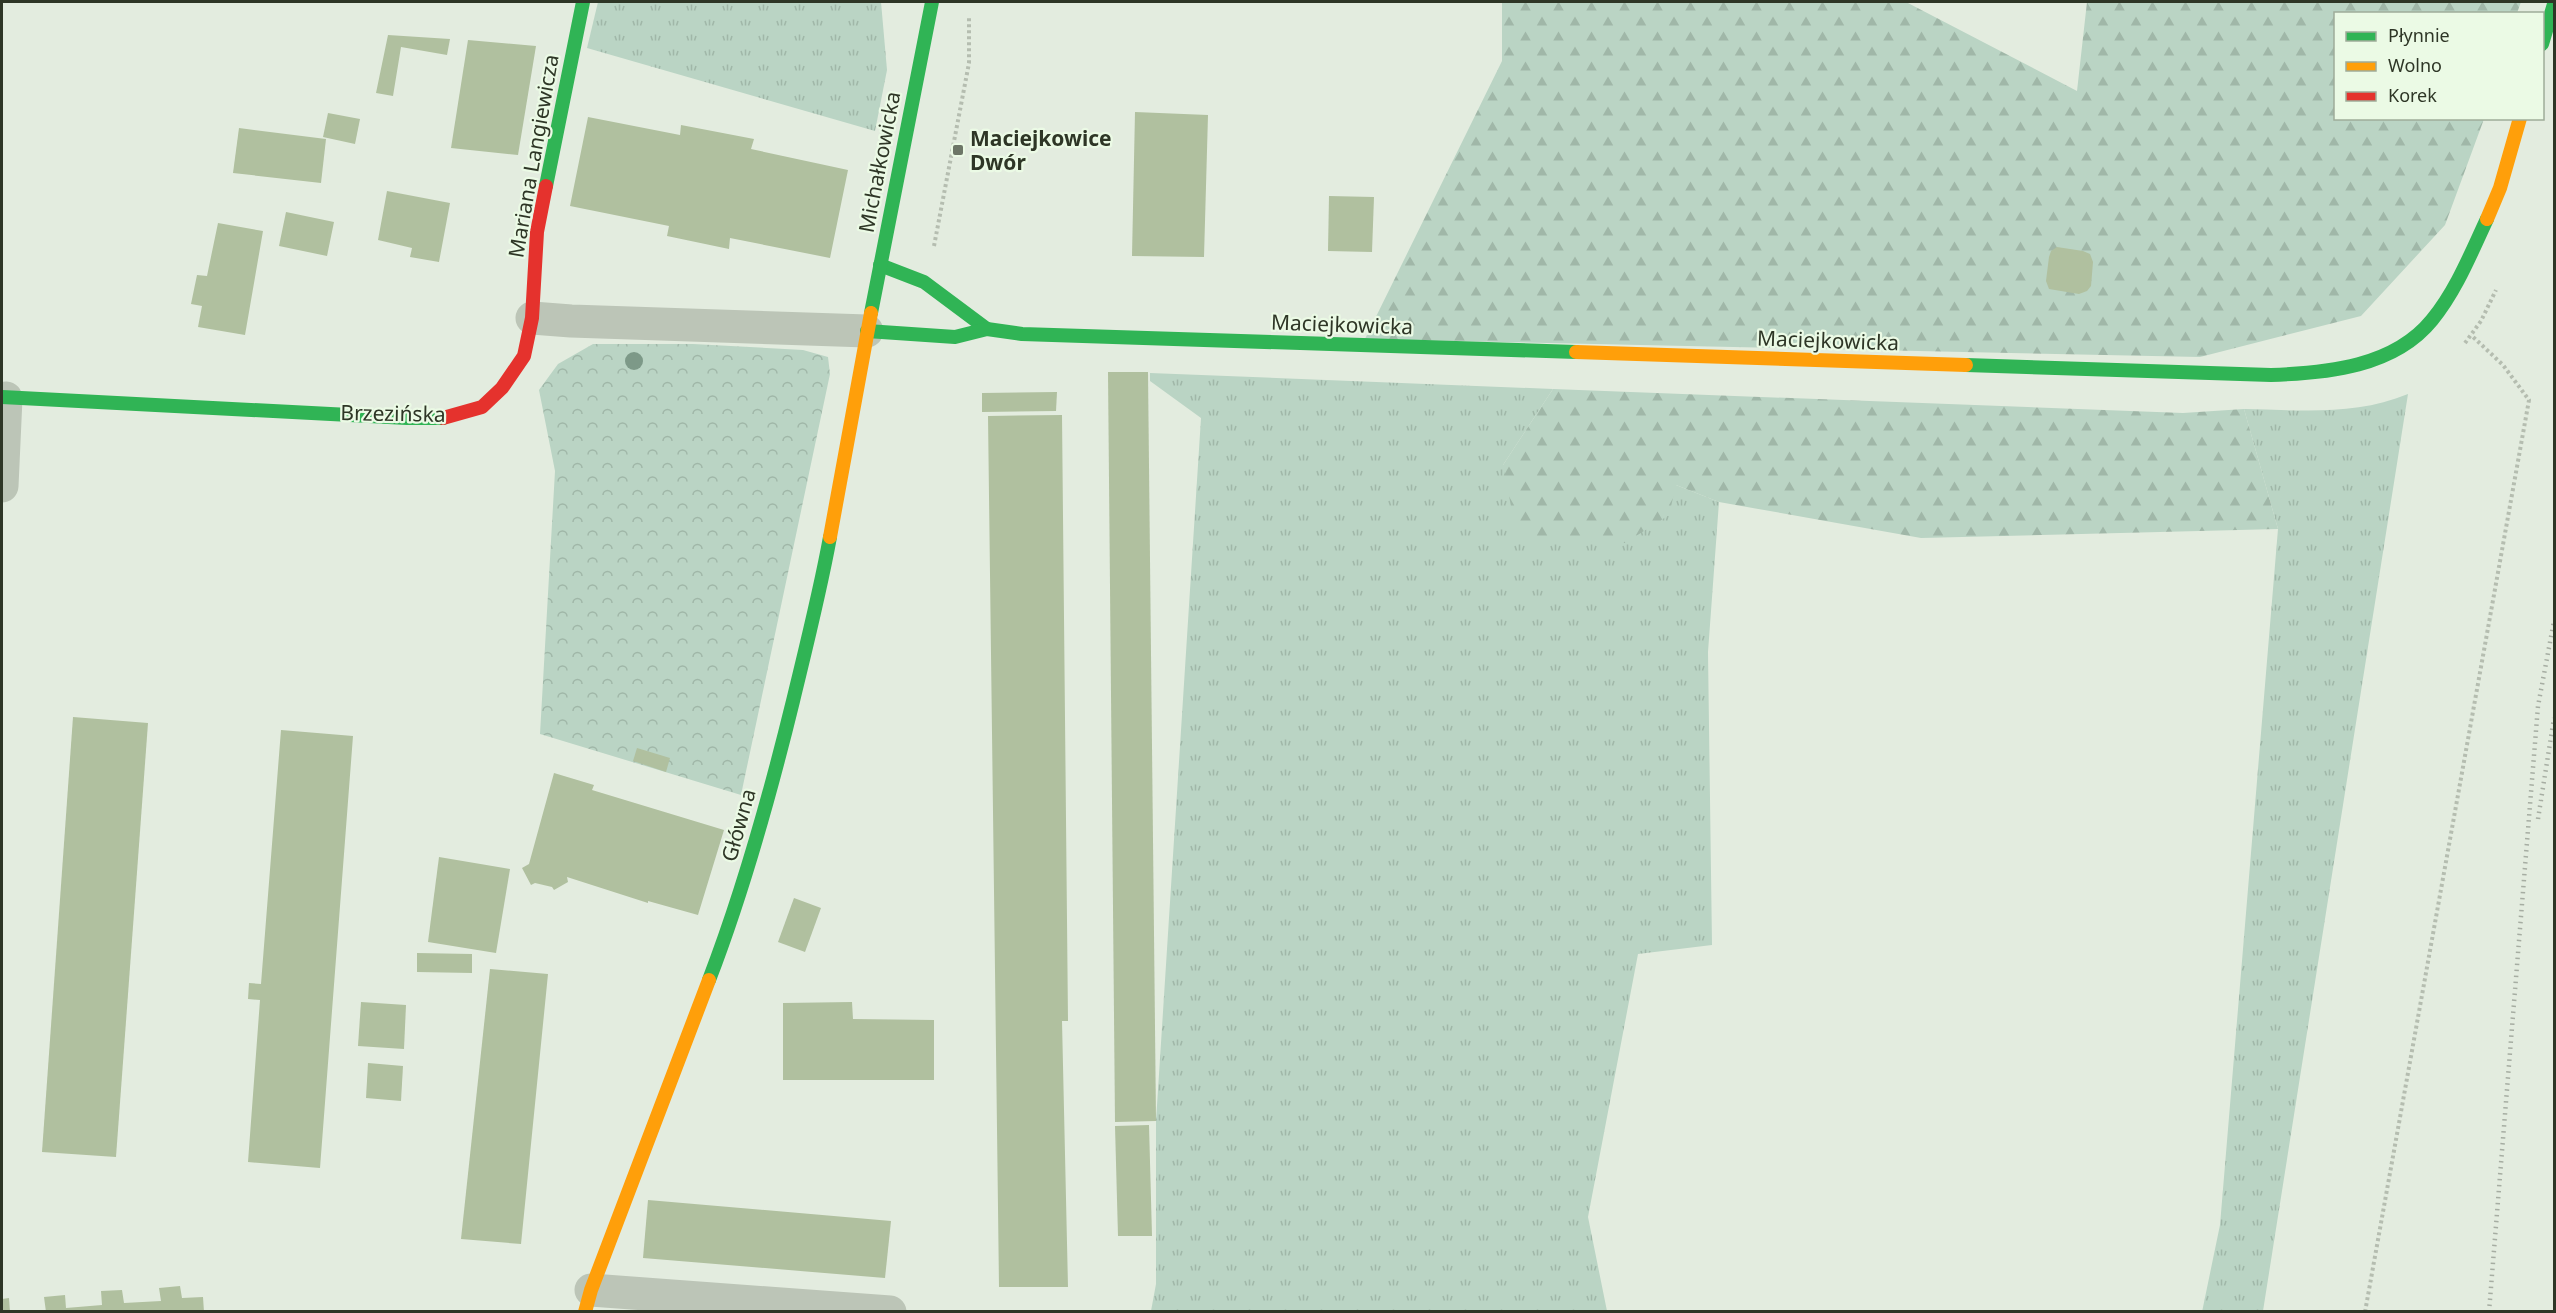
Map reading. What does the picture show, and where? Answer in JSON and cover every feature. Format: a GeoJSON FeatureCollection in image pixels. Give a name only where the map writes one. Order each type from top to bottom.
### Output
{"type":"FeatureCollection","features":[{"type":"Feature","properties":{"kind":"street","name":"Mariana Langiewicza"},"geometry":{"type":"LineString","coordinates":[[532,318],[537,232],[583,2]]}},
{"type":"Feature","properties":{"kind":"street","name":"Michałkowicka"},"geometry":{"type":"LineString","coordinates":[[867,331],[932,2]]}},
{"type":"Feature","properties":{"kind":"street"},"geometry":{"type":"LineString","coordinates":[[2544,37],[2554,4]]}},
{"type":"Feature","properties":{"kind":"street","name":"Maciejkowicka"},"geometry":{"type":"LineString","coordinates":[[867,331],[955,337],[987,329],[1022,334],[1121,338],[2216,374],[2271,375],[2326,370],[2369,360],[2403,346],[2418,335],[2442,309],[2492,209],[2519,120]]}},
{"type":"Feature","properties":{"kind":"street"},"geometry":{"type":"LineString","coordinates":[[880,265],[902,270],[928,282],[987,329]]}},
{"type":"Feature","properties":{"kind":"street"},"geometry":{"type":"LineString","coordinates":[[532,318],[867,331]]}},
{"type":"Feature","properties":{"kind":"street","name":"Brzezińska"},"geometry":{"type":"LineString","coordinates":[[2,486],[4,398],[442,418],[482,407],[502,388],[524,356],[532,318]]}},
{"type":"Feature","properties":{"kind":"street","name":"Główna"},"geometry":{"type":"LineString","coordinates":[[588,1301],[735,912],[780,753],[821,587],[867,331]]}},
{"type":"Feature","properties":{"kind":"street"},"geometry":{"type":"LineString","coordinates":[[588,1301],[890,1311]]}},
{"type":"Feature","properties":{"kind":"path"},"geometry":{"type":"LineString","coordinates":[[935,251],[934,241],[969,63],[969,12]]}},
{"type":"Feature","properties":{"kind":"path"},"geometry":{"type":"LineString","coordinates":[[2365,1311],[2529,400],[2503,365],[2466,331]]}},
{"type":"Feature","properties":{"kind":"green space"},"geometry":{"type":"Polygon","coordinates":[[[598,2],[881,2],[887,70],[875,131],[587,48],[598,2]]]}},
{"type":"Feature","properties":{"kind":"green space"},"geometry":{"type":"Polygon","coordinates":[[[1502,2],[1906,2],[2077,91],[2087,2],[2521,2],[2517,12],[2334,12],[2334,120],[2484,120],[2445,225],[2361,316],[2200,357],[1365,339],[1502,61],[1502,2]]]}},
{"type":"Feature","properties":{"kind":"green space"},"geometry":{"type":"Polygon","coordinates":[[[593,344],[693,344],[803,350],[828,357],[830,374],[741,795],[540,734],[555,471],[539,390],[558,364],[593,344]]]}},
{"type":"Feature","properties":{"kind":"green space"},"geometry":{"type":"Polygon","coordinates":[[[1150,373],[1553,389],[1503,465],[1676,485],[1719,502],[1708,652],[1712,945],[1638,954],[1588,1217],[1607,1311],[1151,1311],[1156,1284],[1156,1121],[1201,418],[1150,381],[1150,373]]]}},
{"type":"Feature","properties":{"kind":"green space"},"geometry":{"type":"Polygon","coordinates":[[[1553,389],[2183,413],[2244,409],[2278,529],[1921,538],[1719,502],[1676,485],[1669,515],[1625,543],[1517,537],[1503,465],[1553,389]]]}},
{"type":"Feature","properties":{"kind":"green space"},"geometry":{"type":"Polygon","coordinates":[[[2408,394],[2263,1311],[2202,1312],[2220,1225],[2278,529],[2244,409],[2348,409],[2388,401],[2408,394]]]}},
{"type":"Feature","properties":{"kind":"building"},"geometry":{"type":"Polygon","coordinates":[[[388,35],[450,39],[447,55],[401,47],[393,96],[376,93],[388,35]]]}},
{"type":"Feature","properties":{"kind":"building"},"geometry":{"type":"Polygon","coordinates":[[[468,40],[536,46],[518,155],[451,148],[468,40]]]}},
{"type":"Feature","properties":{"kind":"building"},"geometry":{"type":"Polygon","coordinates":[[[1135,112],[1208,115],[1204,257],[1132,256],[1135,112]]]}},
{"type":"Feature","properties":{"kind":"building"},"geometry":{"type":"Polygon","coordinates":[[[328,113],[360,119],[355,144],[323,137],[328,113]]]}},
{"type":"Feature","properties":{"kind":"building"},"geometry":{"type":"Polygon","coordinates":[[[588,117],[680,135],[681,125],[754,139],[751,149],[848,170],[830,258],[730,238],[729,249],[667,236],[669,226],[570,206],[588,117]]]}},
{"type":"Feature","properties":{"kind":"building"},"geometry":{"type":"Polygon","coordinates":[[[239,128],[326,139],[321,183],[233,173],[239,128]]]}},
{"type":"Feature","properties":{"kind":"building"},"geometry":{"type":"Polygon","coordinates":[[[387,191],[450,203],[439,262],[410,257],[412,248],[378,240],[387,191]]]}},
{"type":"Feature","properties":{"kind":"building"},"geometry":{"type":"Polygon","coordinates":[[[1329,196],[1374,197],[1372,252],[1328,251],[1329,196]]]}},
{"type":"Feature","properties":{"kind":"building"},"geometry":{"type":"Polygon","coordinates":[[[286,212],[334,222],[327,256],[279,246],[286,212]]]}},
{"type":"Feature","properties":{"kind":"building"},"geometry":{"type":"Polygon","coordinates":[[[218,223],[263,231],[245,335],[198,327],[202,306],[191,304],[197,275],[207,276],[218,223]]]}},
{"type":"Feature","properties":{"kind":"building"},"geometry":{"type":"Polygon","coordinates":[[[2057,247],[2090,254],[2093,262],[2091,286],[2087,291],[2079,294],[2049,289],[2046,281],[2049,257],[2051,251],[2057,247]]]}},
{"type":"Feature","properties":{"kind":"building"},"geometry":{"type":"Polygon","coordinates":[[[1108,372],[1148,372],[1156,1121],[1115,1122],[1108,372]]]}},
{"type":"Feature","properties":{"kind":"building"},"geometry":{"type":"Polygon","coordinates":[[[1057,392],[1056,411],[982,412],[982,393],[1057,392]]]}},
{"type":"Feature","properties":{"kind":"building"},"geometry":{"type":"Polygon","coordinates":[[[1062,415],[1068,1021],[1062,1021],[1068,1287],[999,1287],[988,416],[1062,415]]]}},
{"type":"Feature","properties":{"kind":"building"},"geometry":{"type":"Polygon","coordinates":[[[73,717],[148,723],[116,1157],[42,1152],[73,717]]]}},
{"type":"Feature","properties":{"kind":"building"},"geometry":{"type":"Polygon","coordinates":[[[281,730],[353,736],[320,1168],[248,1162],[260,1000],[248,999],[249,983],[261,984],[281,730]]]}},
{"type":"Feature","properties":{"kind":"building"},"geometry":{"type":"Polygon","coordinates":[[[637,748],[670,758],[666,772],[633,761],[637,748]]]}},
{"type":"Feature","properties":{"kind":"building"},"geometry":{"type":"Polygon","coordinates":[[[554,773],[594,785],[592,790],[724,830],[698,915],[648,901],[648,903],[567,877],[568,882],[554,890],[552,887],[535,883],[531,885],[522,868],[529,864],[554,773]]]}},
{"type":"Feature","properties":{"kind":"building"},"geometry":{"type":"Polygon","coordinates":[[[439,857],[510,869],[496,953],[428,942],[439,857]]]}},
{"type":"Feature","properties":{"kind":"building"},"geometry":{"type":"Polygon","coordinates":[[[794,898],[821,908],[805,952],[778,942],[794,898]]]}},
{"type":"Feature","properties":{"kind":"building"},"geometry":{"type":"Polygon","coordinates":[[[417,953],[472,954],[472,973],[417,972],[417,953]]]}},
{"type":"Feature","properties":{"kind":"building"},"geometry":{"type":"Polygon","coordinates":[[[490,969],[548,974],[521,1244],[461,1239],[490,969]]]}},
{"type":"Feature","properties":{"kind":"building"},"geometry":{"type":"Polygon","coordinates":[[[361,1002],[406,1005],[404,1049],[358,1046],[361,1002]]]}},
{"type":"Feature","properties":{"kind":"building"},"geometry":{"type":"Polygon","coordinates":[[[852,1002],[853,1019],[934,1020],[934,1080],[783,1080],[783,1003],[852,1002]]]}},
{"type":"Feature","properties":{"kind":"building"},"geometry":{"type":"Polygon","coordinates":[[[368,1063],[403,1066],[401,1101],[366,1098],[368,1063]]]}},
{"type":"Feature","properties":{"kind":"building"},"geometry":{"type":"Polygon","coordinates":[[[1149,1125],[1152,1236],[1118,1236],[1115,1126],[1149,1125]]]}},
{"type":"Feature","properties":{"kind":"building"},"geometry":{"type":"Polygon","coordinates":[[[648,1200],[891,1221],[885,1278],[643,1258],[648,1200]]]}},
{"type":"Feature","properties":{"kind":"building"},"geometry":{"type":"Polygon","coordinates":[[[180,1286],[182,1298],[203,1297],[204,1312],[46,1312],[44,1297],[65,1295],[66,1308],[102,1305],[101,1291],[122,1290],[124,1303],[161,1301],[159,1288],[180,1286]]]}},
{"type":"Feature","properties":{"kind":"building"},"geometry":{"type":"Polygon","coordinates":[[[9,1298],[10,1312],[2,1312],[2,1299],[9,1298]]]}},
{"type":"Feature","properties":{"kind":"railway"},"geometry":{"type":"LineString","coordinates":[[2489,1312],[2538,706],[2554,621]]}},
{"type":"Feature","properties":{"kind":"railway"},"geometry":{"type":"LineString","coordinates":[[2538,819],[2554,718]]}},
{"type":"Feature","properties":{"kind":"traffic: fast"},"geometry":{"type":"LineString","coordinates":[[546,186],[583,2]]}},
{"type":"Feature","properties":{"kind":"traffic: fast"},"geometry":{"type":"LineString","coordinates":[[871,313],[932,2]]}},
{"type":"Feature","properties":{"kind":"traffic: fast"},"geometry":{"type":"LineString","coordinates":[[2544,37],[2554,4]]}},
{"type":"Feature","properties":{"kind":"traffic: fast"},"geometry":{"type":"LineString","coordinates":[[1966,365],[2271,375],[2314,372],[2358,364],[2379,358],[2399,348],[2416,336],[2432,320],[2456,284],[2487,219]]}},
{"type":"Feature","properties":{"kind":"traffic: fast"},"geometry":{"type":"LineString","coordinates":[[880,265],[924,282],[987,329]]}},
{"type":"Feature","properties":{"kind":"traffic: fast"},"geometry":{"type":"LineString","coordinates":[[867,331],[955,337],[987,329],[1022,334],[1576,352]]}},
{"type":"Feature","properties":{"kind":"traffic: fast"},"geometry":{"type":"LineString","coordinates":[[2,397],[443,418]]}},
{"type":"Feature","properties":{"kind":"traffic: fast"},"geometry":{"type":"LineString","coordinates":[[709,980],[734,911],[766,807],[808,640],[830,537]]}},
{"type":"Feature","properties":{"kind":"traffic: slow"},"geometry":{"type":"LineString","coordinates":[[2487,219],[2500,188],[2519,120]]}},
{"type":"Feature","properties":{"kind":"traffic: slow"},"geometry":{"type":"LineString","coordinates":[[830,537],[871,313]]}},
{"type":"Feature","properties":{"kind":"traffic: slow"},"geometry":{"type":"LineString","coordinates":[[1576,352],[1966,365]]}},
{"type":"Feature","properties":{"kind":"traffic: slow"},"geometry":{"type":"LineString","coordinates":[[585,1312],[591,1290],[709,980]]}},
{"type":"Feature","properties":{"kind":"traffic: jam"},"geometry":{"type":"LineString","coordinates":[[443,418],[482,407],[502,388],[524,356],[532,318],[537,232],[546,186]]}},
{"type":"Feature","properties":{"kind":"place","name":"Maciejkowice Dwór"},"geometry":{"type":"Point","coordinates":[958,150]}}]}
